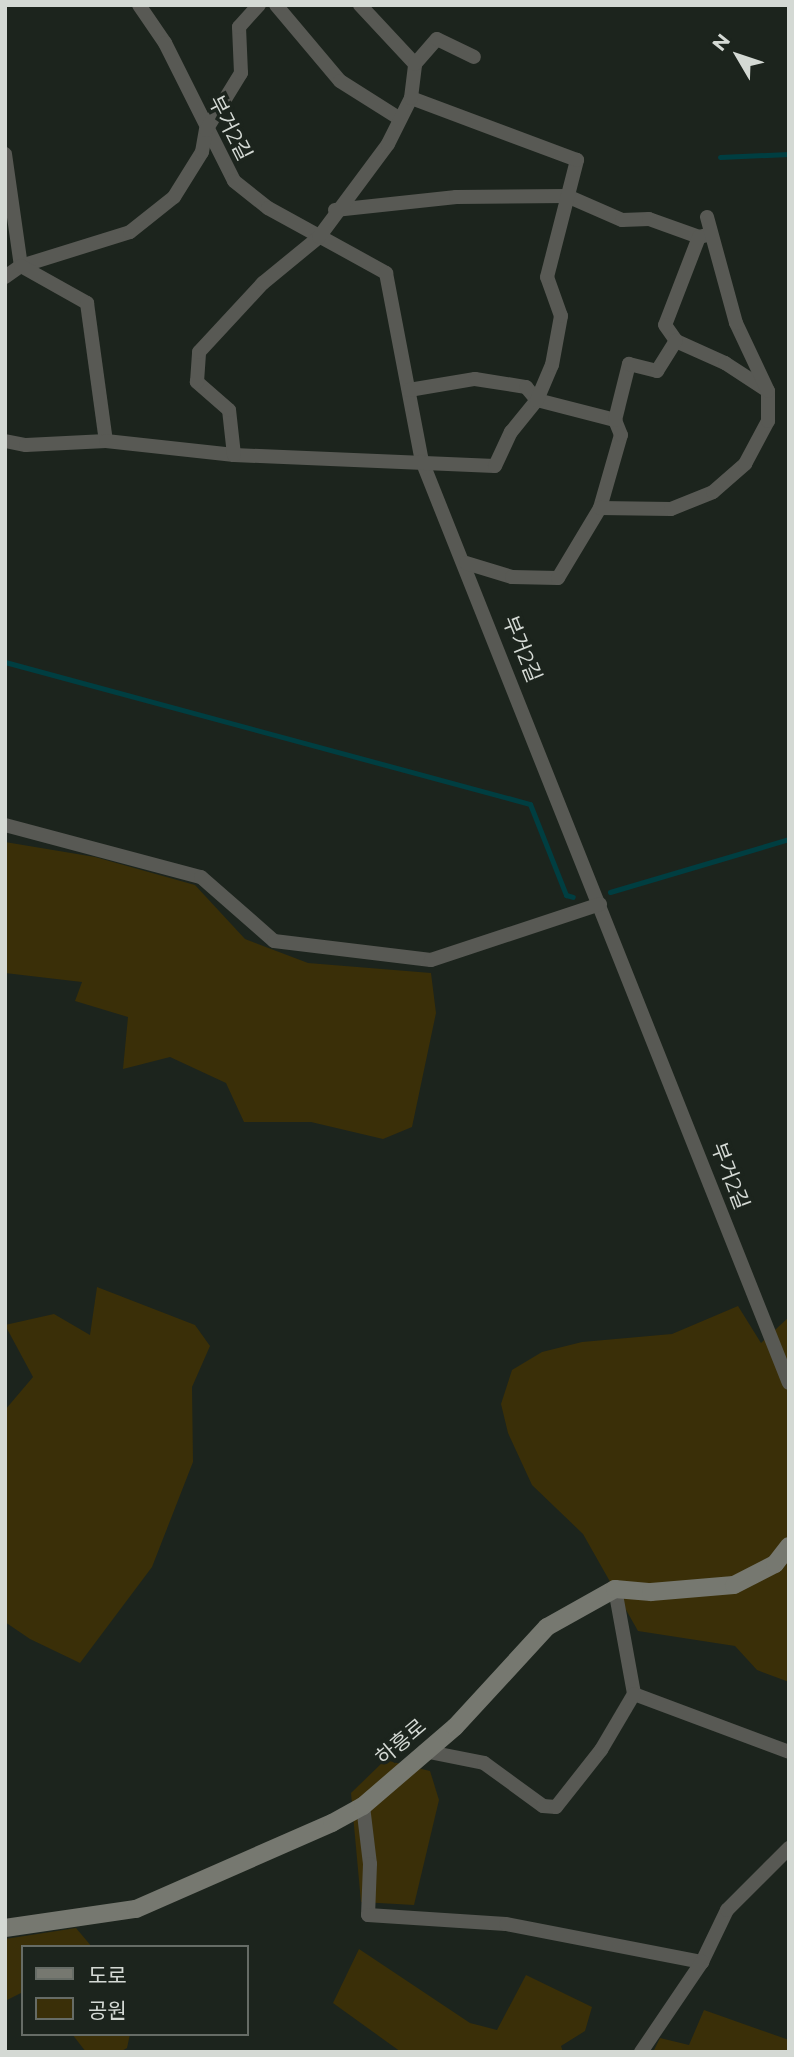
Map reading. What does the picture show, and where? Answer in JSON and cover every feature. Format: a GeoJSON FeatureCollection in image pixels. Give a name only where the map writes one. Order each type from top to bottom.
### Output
{"type":"FeatureCollection","features":[{"type":"Feature","properties":{"kind":"street","name":"부거2길"},"geometry":{"type":"LineString","coordinates":[[139,5],[165,43],[206,130],[234,181],[268,208],[386,273],[422,461],[466,564],[789,1383]]}},
{"type":"Feature","properties":{"kind":"street"},"geometry":{"type":"LineString","coordinates":[[5,277],[21,266],[130,232],[174,197],[202,152],[206,130],[242,73],[239,27],[259,5]]}},
{"type":"Feature","properties":{"kind":"street"},"geometry":{"type":"LineString","coordinates":[[276,5],[340,81],[400,119]]}},
{"type":"Feature","properties":{"kind":"street"},"geometry":{"type":"LineString","coordinates":[[360,5],[415,64]]}},
{"type":"Feature","properties":{"kind":"street"},"geometry":{"type":"LineString","coordinates":[[234,456],[229,410],[197,382],[200,352],[263,284],[319,237],[335,210],[388,144],[411,98],[415,64],[437,39],[474,57]]}},
{"type":"Feature","properties":{"kind":"street"},"geometry":{"type":"LineString","coordinates":[[5,441],[26,445],[106,441],[234,456],[422,461],[495,466],[510,432],[537,400],[552,365],[561,316],[547,277],[577,160],[411,98]]}},
{"type":"Feature","properties":{"kind":"street"},"geometry":{"type":"LineString","coordinates":[[5,154],[21,266]]}},
{"type":"Feature","properties":{"kind":"street"},"geometry":{"type":"LineString","coordinates":[[335,210],[456,197],[567,196],[622,220],[649,219],[705,235]]}},
{"type":"Feature","properties":{"kind":"street"},"geometry":{"type":"LineString","coordinates":[[707,217],[705,235],[665,325],[676,341],[724,363],[768,391]]}},
{"type":"Feature","properties":{"kind":"street"},"geometry":{"type":"LineString","coordinates":[[600,508],[671,509],[713,492],[749,458],[768,421],[768,391],[736,323],[705,235]]}},
{"type":"Feature","properties":{"kind":"street"},"geometry":{"type":"LineString","coordinates":[[21,266],[87,303],[106,441]]}},
{"type":"Feature","properties":{"kind":"street"},"geometry":{"type":"LineString","coordinates":[[466,564],[512,577],[558,578],[600,508],[621,435],[615,420],[629,364],[657,371],[676,341]]}},
{"type":"Feature","properties":{"kind":"street"},"geometry":{"type":"LineString","coordinates":[[409,390],[475,379],[526,387],[537,400],[615,420]]}},
{"type":"Feature","properties":{"kind":"street"},"geometry":{"type":"LineString","coordinates":[[5,825],[134,855],[201,877],[274,941],[431,960],[600,904]]}},
{"type":"Feature","properties":{"kind":"street"},"geometry":{"type":"LineString","coordinates":[[424,1751],[484,1763],[542,1806],[556,1807],[601,1750],[634,1694],[615,1589],[651,1592],[734,1585],[775,1564],[789,1546]]}},
{"type":"Feature","properties":{"kind":"street","name":"하흥로"},"geometry":{"type":"LineString","coordinates":[[5,1928],[136,1909],[363,1806],[455,1727],[547,1627],[615,1589]]}},
{"type":"Feature","properties":{"kind":"street"},"geometry":{"type":"LineString","coordinates":[[634,1694],[789,1752]]}},
{"type":"Feature","properties":{"kind":"street"},"geometry":{"type":"LineString","coordinates":[[363,1806],[370,1864],[368,1915],[506,1924],[702,1962]]}},
{"type":"Feature","properties":{"kind":"street"},"geometry":{"type":"LineString","coordinates":[[641,2052],[702,1962],[727,1910],[789,1848]]}},
{"type":"Feature","properties":{"kind":"green space"},"geometry":{"type":"Polygon","coordinates":[[[5,842],[95,857],[195,885],[245,939],[308,963],[431,973],[436,1013],[412,1127],[383,1139],[311,1122],[244,1122],[226,1083],[170,1057],[123,1069],[128,1017],[75,1001],[82,982],[5,973],[5,842]]]}},
{"type":"Feature","properties":{"kind":"green space"},"geometry":{"type":"Polygon","coordinates":[[[97,1287],[195,1325],[210,1346],[192,1387],[193,1462],[152,1567],[80,1663],[30,1639],[5,1622],[5,1410],[33,1377],[5,1325],[54,1314],[90,1335],[97,1287]]]}},
{"type":"Feature","properties":{"kind":"green space"},"geometry":{"type":"Polygon","coordinates":[[[738,1306],[761,1343],[789,1317],[789,1682],[757,1670],[735,1646],[638,1631],[583,1534],[532,1485],[508,1433],[501,1404],[512,1370],[542,1352],[582,1342],[672,1334],[738,1306]]]}},
{"type":"Feature","properties":{"kind":"green space"},"geometry":{"type":"Polygon","coordinates":[[[385,1760],[430,1771],[439,1800],[414,1905],[361,1902],[351,1793],[385,1760]]]}},
{"type":"Feature","properties":{"kind":"green space"},"geometry":{"type":"Polygon","coordinates":[[[76,1928],[90,1945],[21,1945],[21,1993],[5,2001],[5,1939],[76,1928]]]}},
{"type":"Feature","properties":{"kind":"green space"},"geometry":{"type":"Polygon","coordinates":[[[359,1949],[470,2023],[497,2030],[526,1975],[592,2007],[585,2031],[561,2046],[563,2052],[401,2052],[333,2003],[359,1949]]]}},
{"type":"Feature","properties":{"kind":"green space"},"geometry":{"type":"Polygon","coordinates":[[[704,2010],[789,2040],[789,2052],[653,2052],[660,2038],[689,2045],[704,2010]]]}},
{"type":"Feature","properties":{"kind":"green space"},"geometry":{"type":"Polygon","coordinates":[[[74,2036],[130,2036],[127,2048],[120,2052],[86,2052],[74,2036]]]}},
{"type":"Feature","properties":{"kind":"waterway"},"geometry":{"type":"LineString","coordinates":[[720,157],[789,154]]}},
{"type":"Feature","properties":{"kind":"waterway"},"geometry":{"type":"LineString","coordinates":[[5,662],[530,804],[566,895],[573,897]]}},
{"type":"Feature","properties":{"kind":"waterway"},"geometry":{"type":"LineString","coordinates":[[610,892],[789,839]]}}]}
